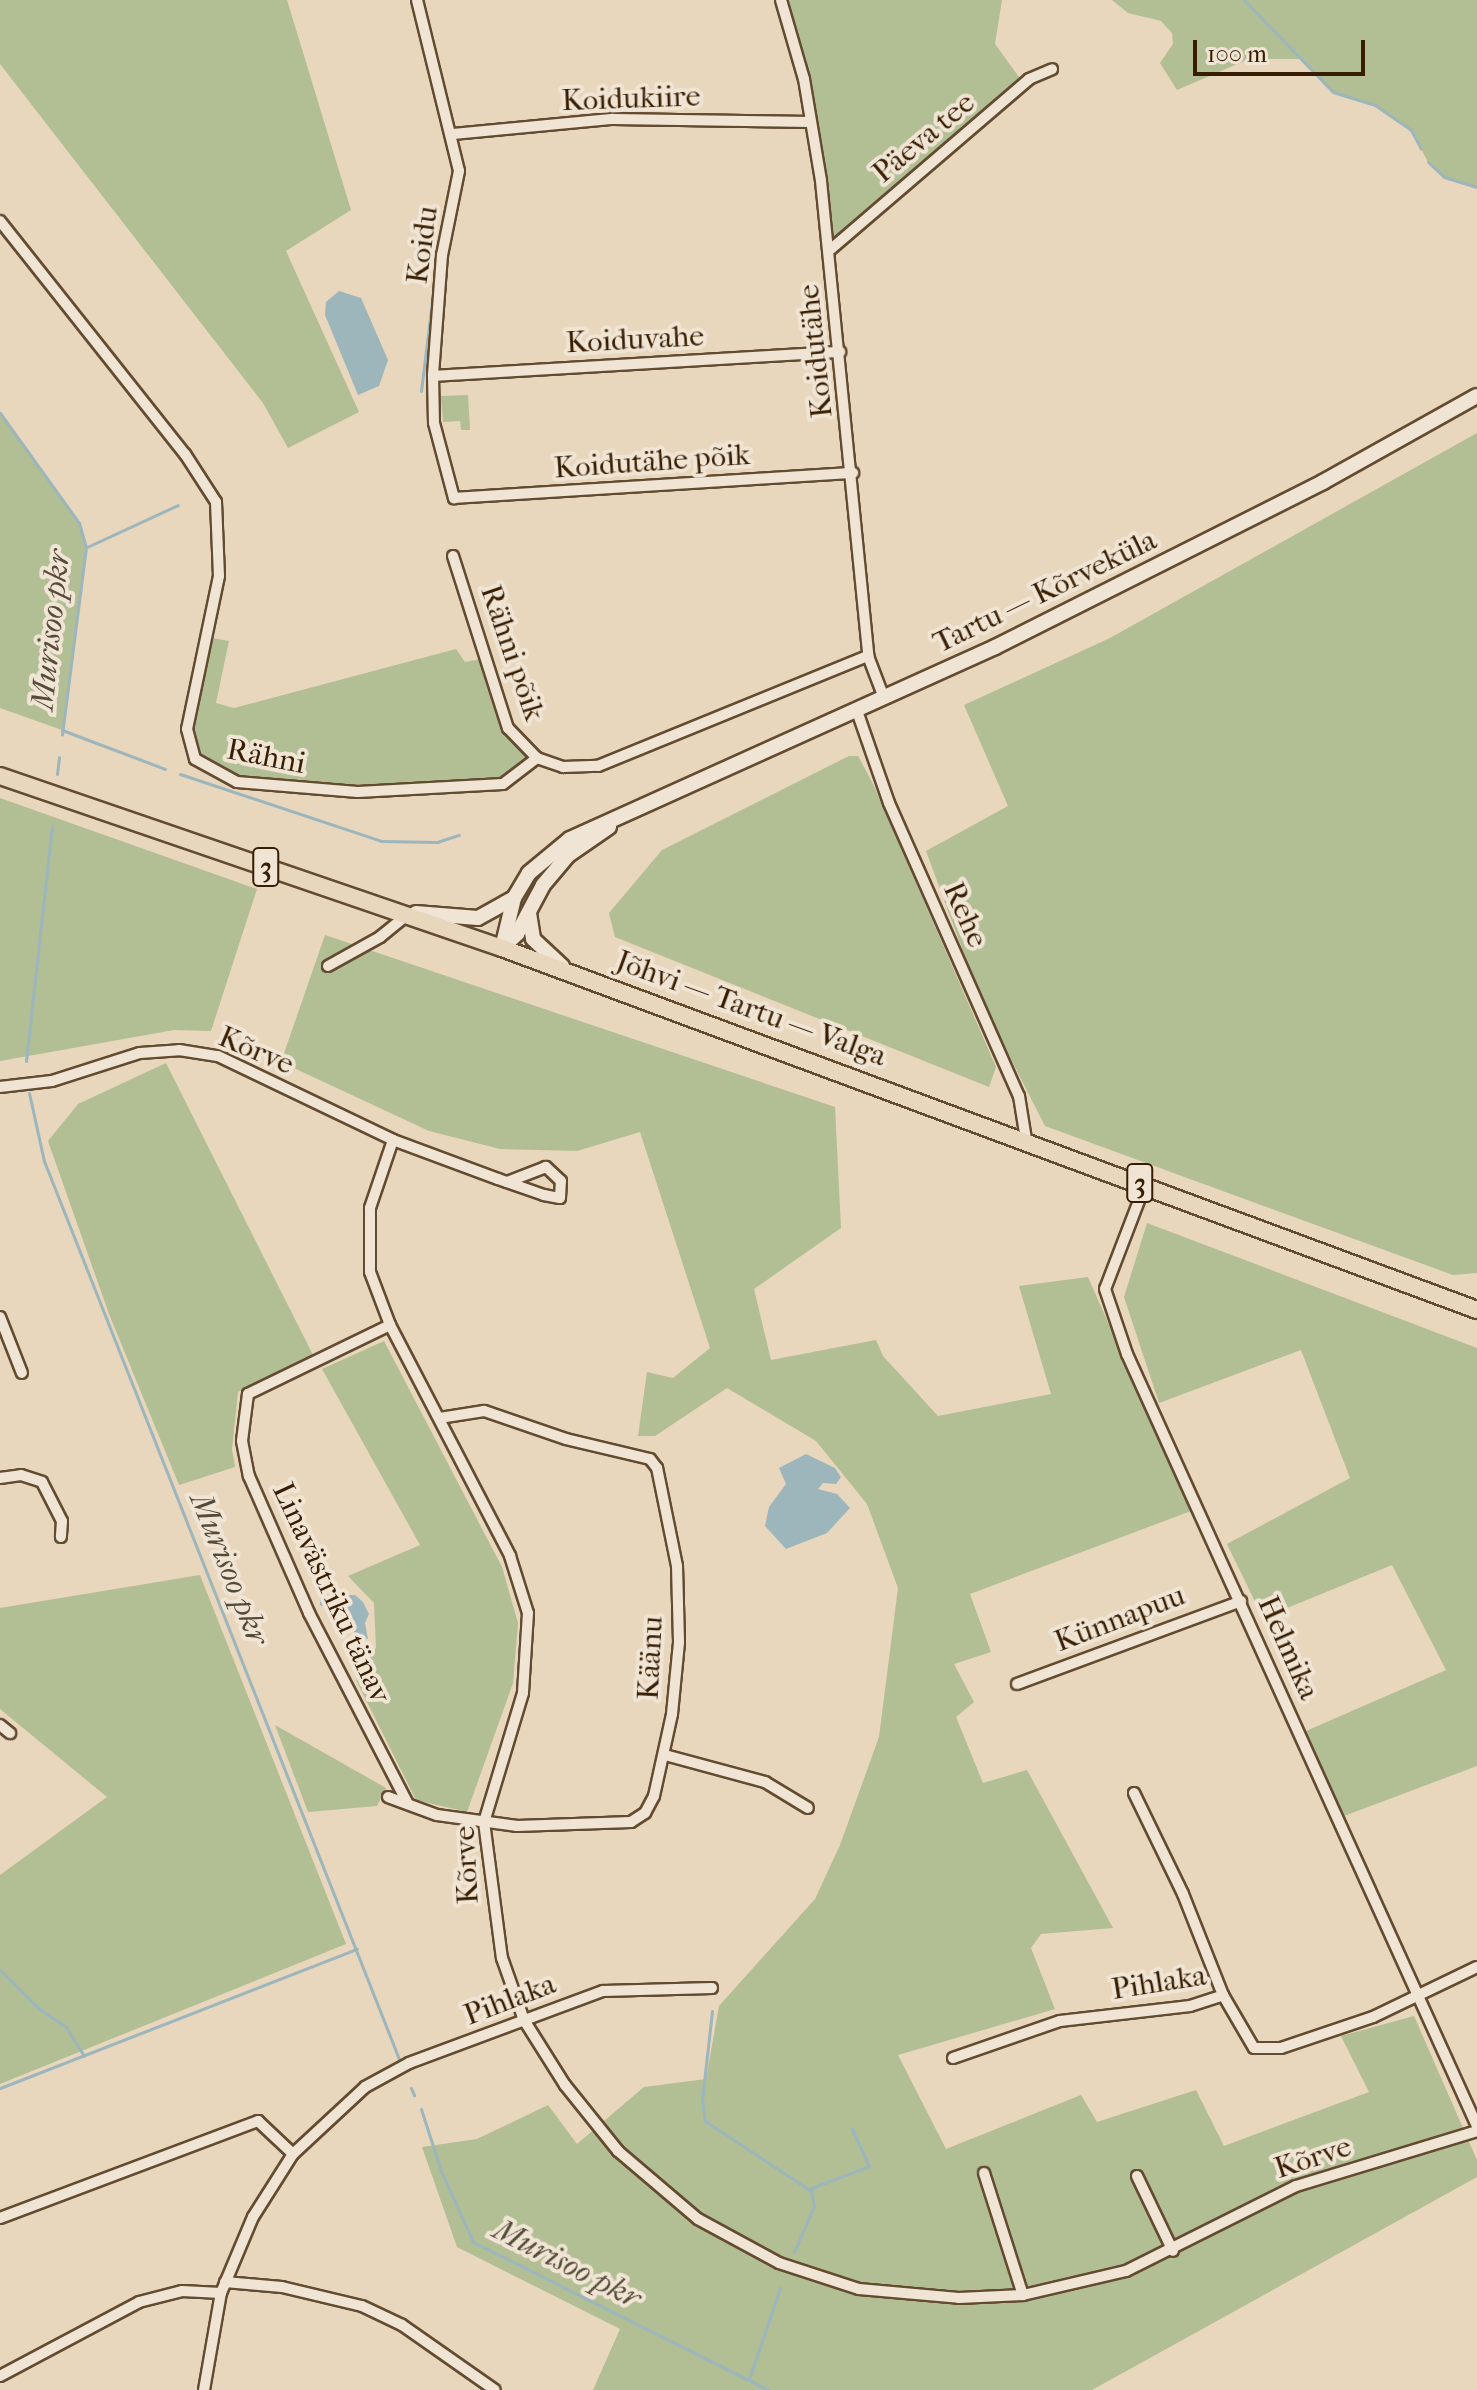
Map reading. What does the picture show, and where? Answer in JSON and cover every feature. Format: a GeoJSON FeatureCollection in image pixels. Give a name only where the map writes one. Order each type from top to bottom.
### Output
{"type":"FeatureCollection","features":[{"type":"Feature","properties":{"kind":"highway","name":"Jõhvi — Tartu — Valga"},"geometry":{"type":"LineString","coordinates":[[0,776],[502,948],[1026,1139],[1477,1310]]}},
{"type":"Feature","properties":{"kind":"main road","name":"Tartu — Kõrveküla"},"geometry":{"type":"LineString","coordinates":[[502,948],[514,898],[551,851],[593,827],[626,816],[884,698],[1323,482],[1477,396]]}},
{"type":"Feature","properties":{"kind":"main road","name":"Tartu — Kõrveküla"},"geometry":{"type":"LineString","coordinates":[[502,948],[567,856],[626,816]]}},
{"type":"Feature","properties":{"kind":"main road"},"geometry":{"type":"LineString","coordinates":[[400,912],[478,918],[514,898]]}},
{"type":"Feature","properties":{"kind":"main road"},"geometry":{"type":"LineString","coordinates":[[529,913],[533,939],[572,974]]}},
{"type":"Feature","properties":{"kind":"street","name":"Koidu"},"geometry":{"type":"LineString","coordinates":[[418,0],[453,134],[459,171],[442,255],[433,376],[434,423],[454,498]]}},
{"type":"Feature","properties":{"kind":"street","name":"Koidutähe"},"geometry":{"type":"LineString","coordinates":[[781,0],[795,41],[831,249],[868,656],[884,698]]}},
{"type":"Feature","properties":{"kind":"street","name":"Päeva tee"},"geometry":{"type":"LineString","coordinates":[[831,249],[1029,79],[1052,69]]}},
{"type":"Feature","properties":{"kind":"street","name":"Koidukiire"},"geometry":{"type":"LineString","coordinates":[[453,134],[613,119],[811,122]]}},
{"type":"Feature","properties":{"kind":"street","name":"Rähni"},"geometry":{"type":"LineString","coordinates":[[0,221],[185,454],[216,502],[219,576],[187,729],[195,759],[237,782],[358,792],[503,784],[537,758]]}},
{"type":"Feature","properties":{"kind":"street","name":"Koiduvahe"},"geometry":{"type":"LineString","coordinates":[[433,376],[840,352]]}},
{"type":"Feature","properties":{"kind":"street","name":"Koidutähe põik"},"geometry":{"type":"LineString","coordinates":[[454,498],[853,473]]}},
{"type":"Feature","properties":{"kind":"street","name":"Rähni põik"},"geometry":{"type":"LineString","coordinates":[[453,556],[508,728],[537,758]]}},
{"type":"Feature","properties":{"kind":"street"},"geometry":{"type":"LineString","coordinates":[[537,758],[563,767],[598,766],[868,656]]}},
{"type":"Feature","properties":{"kind":"street","name":"Rehe"},"geometry":{"type":"LineString","coordinates":[[857,711],[889,803],[1019,1096],[1026,1139]]}},
{"type":"Feature","properties":{"kind":"street"},"geometry":{"type":"LineString","coordinates":[[328,966],[380,937],[400,912]]}},
{"type":"Feature","properties":{"kind":"street","name":"Kõrve"},"geometry":{"type":"LineString","coordinates":[[0,1087],[65,1077],[140,1053],[179,1050],[218,1056],[393,1140],[507,1182],[560,1198],[561,1181],[546,1167],[507,1182]]}},
{"type":"Feature","properties":{"kind":"street","name":"Kõrve"},"geometry":{"type":"LineString","coordinates":[[393,1140],[370,1208],[370,1272],[390,1325],[510,1556],[528,1613],[523,1693],[484,1822],[496,1929],[524,2020],[565,2085],[618,2151],[650,2182],[736,2241],[820,2278],[884,2293],[1023,2295],[1126,2271],[1173,2251],[1296,2186],[1477,2128]]}},
{"type":"Feature","properties":{"kind":"street","name":"Helmika"},"geometry":{"type":"LineString","coordinates":[[1145,1185],[1105,1289],[1127,1354],[1477,2128]]}},
{"type":"Feature","properties":{"kind":"street"},"geometry":{"type":"LineString","coordinates":[[0,1317],[22,1373]]}},
{"type":"Feature","properties":{"kind":"street","name":"Linavästriku tänav"},"geometry":{"type":"LineString","coordinates":[[390,1325],[248,1394],[242,1441],[249,1476],[309,1613],[408,1804]]}},
{"type":"Feature","properties":{"kind":"street","name":"Käänu"},"geometry":{"type":"LineString","coordinates":[[388,1797],[484,1822],[570,1827],[631,1822],[645,1813],[654,1796],[665,1755],[679,1642],[678,1596],[668,1503],[657,1468],[650,1459],[566,1439],[484,1411],[440,1418]]}},
{"type":"Feature","properties":{"kind":"street"},"geometry":{"type":"LineString","coordinates":[[0,1478],[21,1475],[42,1482],[62,1521],[61,1537]]}},
{"type":"Feature","properties":{"kind":"street","name":"Künnapuu"},"geometry":{"type":"LineString","coordinates":[[1017,1684],[1241,1601]]}},
{"type":"Feature","properties":{"kind":"street"},"geometry":{"type":"LineString","coordinates":[[0,1725],[10,1733]]}},
{"type":"Feature","properties":{"kind":"street"},"geometry":{"type":"LineString","coordinates":[[665,1755],[765,1782],[808,1808]]}},
{"type":"Feature","properties":{"kind":"street"},"geometry":{"type":"LineString","coordinates":[[1134,1793],[1183,1894],[1223,1995]]}},
{"type":"Feature","properties":{"kind":"street","name":"Pihlaka"},"geometry":{"type":"LineString","coordinates":[[953,2058],[1060,2021],[1190,2006],[1223,1995],[1247,2040],[1264,2051],[1373,2017],[1477,1967]]}},
{"type":"Feature","properties":{"kind":"street","name":"Pihlaka"},"geometry":{"type":"LineString","coordinates":[[204,2390],[221,2293],[253,2217],[293,2154],[379,2078],[603,1991],[712,1988]]}},
{"type":"Feature","properties":{"kind":"street"},"geometry":{"type":"LineString","coordinates":[[0,2218],[258,2121],[293,2154]]}},
{"type":"Feature","properties":{"kind":"street"},"geometry":{"type":"LineString","coordinates":[[984,2173],[1023,2295]]}},
{"type":"Feature","properties":{"kind":"street"},"geometry":{"type":"LineString","coordinates":[[1137,2176],[1173,2251]]}},
{"type":"Feature","properties":{"kind":"street"},"geometry":{"type":"LineString","coordinates":[[225,2282],[282,2287],[362,2306],[429,2343],[495,2390]]}},
{"type":"Feature","properties":{"kind":"street"},"geometry":{"type":"LineString","coordinates":[[0,2376],[139,2302],[182,2291],[221,2293]]}},
{"type":"Feature","properties":{"kind":"green space"},"geometry":{"type":"Polygon","coordinates":[[[0,0],[287,0],[351,210],[286,251],[359,412],[288,448],[263,403],[0,64],[0,0]]]}},
{"type":"Feature","properties":{"kind":"green space"},"geometry":{"type":"Polygon","coordinates":[[[781,0],[1002,0],[995,44],[1024,84],[831,249],[811,122],[781,0]]]}},
{"type":"Feature","properties":{"kind":"green space"},"geometry":{"type":"Polygon","coordinates":[[[1112,0],[1477,0],[1477,187],[1444,177],[1428,162],[1411,130],[1375,105],[1333,92],[1302,59],[1249,59],[1177,90],[1160,63],[1173,44],[1172,33],[1161,21],[1128,13],[1112,0]]]}},
{"type":"Feature","properties":{"kind":"green space"},"geometry":{"type":"Polygon","coordinates":[[[468,395],[470,430],[461,430],[460,421],[443,422],[441,396],[468,395]]]}},
{"type":"Feature","properties":{"kind":"green space"},"geometry":{"type":"Polygon","coordinates":[[[0,413],[79,523],[86,547],[62,730],[0,708],[0,413]]]}},
{"type":"Feature","properties":{"kind":"green space"},"geometry":{"type":"Polygon","coordinates":[[[1477,433],[1477,1273],[1453,1275],[1045,1126],[981,1000],[926,851],[1008,806],[964,705],[1110,638],[1477,433]]]}},
{"type":"Feature","properties":{"kind":"green space"},"geometry":{"type":"Polygon","coordinates":[[[212,638],[229,641],[216,703],[234,708],[456,649],[465,662],[486,658],[508,729],[537,758],[503,784],[358,792],[237,782],[195,759],[194,729],[212,638]]]}},
{"type":"Feature","properties":{"kind":"green space"},"geometry":{"type":"Polygon","coordinates":[[[849,756],[858,756],[873,784],[996,1067],[989,1087],[615,937],[609,913],[662,850],[849,756]]]}},
{"type":"Feature","properties":{"kind":"green space"},"geometry":{"type":"Polygon","coordinates":[[[0,798],[257,889],[211,1031],[174,1030],[0,1061],[0,798]]]}},
{"type":"Feature","properties":{"kind":"green space"},"geometry":{"type":"Polygon","coordinates":[[[325,935],[835,1107],[841,1228],[754,1289],[771,1360],[876,1340],[883,1356],[938,1416],[1051,1394],[1019,1286],[1088,1277],[1191,1511],[970,1594],[991,1652],[954,1664],[974,1702],[956,1717],[983,1783],[1027,1770],[1113,1928],[1041,1934],[1031,1948],[1055,2009],[898,2055],[946,2149],[1081,2095],[1097,2122],[1196,2090],[1224,2146],[1369,2092],[1341,2036],[1414,2016],[1477,2160],[1477,2177],[1092,2390],[593,2390],[620,2329],[457,2247],[422,2147],[477,2139],[548,2105],[577,2144],[644,2087],[706,2079],[719,2006],[815,1899],[840,1845],[879,1737],[898,1588],[867,1504],[816,1441],[727,1388],[655,1436],[638,1436],[647,1372],[673,1378],[710,1348],[640,1132],[577,1151],[500,1149],[429,1131],[281,1062],[325,935]]]}},
{"type":"Feature","properties":{"kind":"green space"},"geometry":{"type":"Polygon","coordinates":[[[166,1063],[314,1357],[238,1392],[232,1449],[235,1467],[179,1485],[109,1314],[48,1141],[78,1104],[166,1063]]]}},
{"type":"Feature","properties":{"kind":"green space"},"geometry":{"type":"Polygon","coordinates":[[[1147,1223],[1477,1348],[1477,1766],[1344,1816],[1306,1731],[1446,1670],[1392,1565],[1263,1618],[1227,1544],[1350,1478],[1301,1350],[1159,1403],[1124,1297],[1147,1223]]]}},
{"type":"Feature","properties":{"kind":"green space"},"geometry":{"type":"Polygon","coordinates":[[[384,1341],[502,1567],[518,1623],[513,1683],[467,1812],[416,1800],[356,1680],[376,1648],[374,1603],[348,1576],[420,1545],[322,1369],[384,1341]]]}},
{"type":"Feature","properties":{"kind":"green space"},"geometry":{"type":"Polygon","coordinates":[[[200,1575],[346,1944],[0,2084],[0,1875],[107,1797],[0,1709],[0,1608],[200,1575]]]}},
{"type":"Feature","properties":{"kind":"green space"},"geometry":{"type":"Polygon","coordinates":[[[275,1725],[386,1788],[377,1806],[308,1812],[275,1725]]]}},
{"type":"Feature","properties":{"kind":"water"},"geometry":{"type":"Polygon","coordinates":[[[339,291],[361,298],[388,360],[379,386],[358,395],[325,315],[326,302],[339,291]]]}},
{"type":"Feature","properties":{"kind":"water"},"geometry":{"type":"Polygon","coordinates":[[[806,1454],[835,1468],[841,1477],[836,1484],[823,1483],[818,1489],[837,1494],[850,1508],[827,1533],[786,1549],[765,1526],[769,1507],[786,1484],[779,1468],[806,1454]]]}},
{"type":"Feature","properties":{"kind":"water"},"geometry":{"type":"Polygon","coordinates":[[[355,1595],[363,1602],[369,1614],[365,1623],[368,1639],[355,1636],[351,1618],[320,1605],[320,1598],[355,1595]]]}},
{"type":"Feature","properties":{"kind":"waterway"},"geometry":{"type":"LineString","coordinates":[[1244,0],[1333,92],[1375,105],[1411,130],[1421,149]]}},
{"type":"Feature","properties":{"kind":"waterway"},"geometry":{"type":"LineString","coordinates":[[1428,162],[1444,177],[1477,187]]}},
{"type":"Feature","properties":{"kind":"waterway"},"geometry":{"type":"LineString","coordinates":[[421,391],[436,269]]}},
{"type":"Feature","properties":{"kind":"waterway","name":"Murisoo pkr"},"geometry":{"type":"LineString","coordinates":[[0,413],[79,523],[86,547],[62,734]]}},
{"type":"Feature","properties":{"kind":"waterway"},"geometry":{"type":"LineString","coordinates":[[87,547],[178,505]]}},
{"type":"Feature","properties":{"kind":"waterway"},"geometry":{"type":"LineString","coordinates":[[62,730],[165,769]]}},
{"type":"Feature","properties":{"kind":"waterway","name":"Murisoo pkr"},"geometry":{"type":"LineString","coordinates":[[57,774],[59,757]]}},
{"type":"Feature","properties":{"kind":"waterway"},"geometry":{"type":"LineString","coordinates":[[180,774],[381,841],[437,842],[459,835]]}},
{"type":"Feature","properties":{"kind":"waterway","name":"Murisoo pkr"},"geometry":{"type":"LineString","coordinates":[[26,1061],[52,825]]}},
{"type":"Feature","properties":{"kind":"waterway","name":"Murisoo pkr"},"geometry":{"type":"LineString","coordinates":[[29,1093],[44,1161],[399,2059]]}},
{"type":"Feature","properties":{"kind":"waterway"},"geometry":{"type":"LineString","coordinates":[[0,2088],[357,1949]]}},
{"type":"Feature","properties":{"kind":"waterway"},"geometry":{"type":"LineString","coordinates":[[0,1970],[38,2008],[66,2027],[84,2056]]}},
{"type":"Feature","properties":{"kind":"waterway"},"geometry":{"type":"LineString","coordinates":[[712,2011],[702,2100],[705,2121],[811,2191],[814,2206],[794,2252]]}},
{"type":"Feature","properties":{"kind":"waterway","name":"Murisoo pkr"},"geometry":{"type":"LineString","coordinates":[[411,2088],[414,2095]]}},
{"type":"Feature","properties":{"kind":"waterway","name":"Murisoo pkr"},"geometry":{"type":"LineString","coordinates":[[421,2109],[441,2171],[473,2242],[769,2390]]}},
{"type":"Feature","properties":{"kind":"waterway"},"geometry":{"type":"LineString","coordinates":[[809,2189],[869,2166],[852,2129]]}},
{"type":"Feature","properties":{"kind":"waterway"},"geometry":{"type":"LineString","coordinates":[[749,2379],[780,2288]]}}]}
